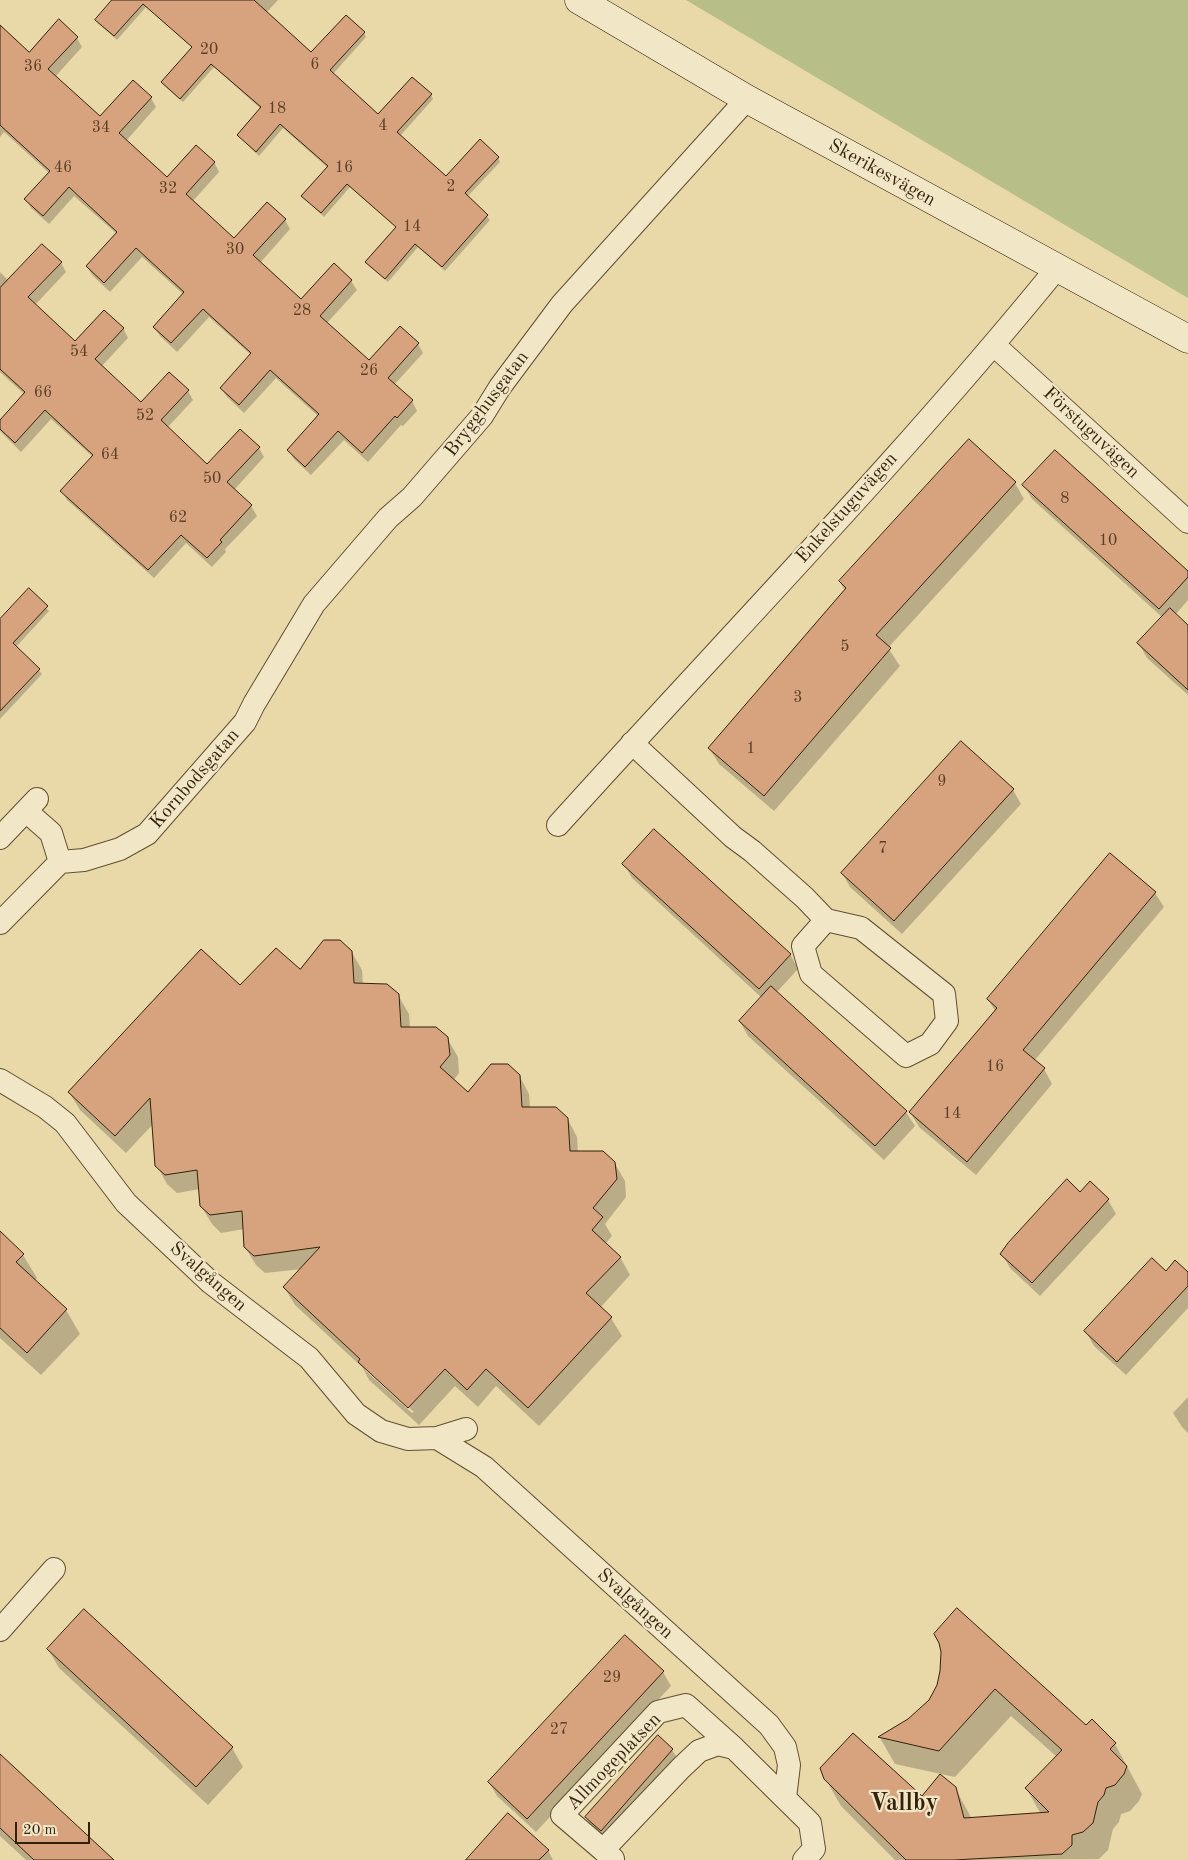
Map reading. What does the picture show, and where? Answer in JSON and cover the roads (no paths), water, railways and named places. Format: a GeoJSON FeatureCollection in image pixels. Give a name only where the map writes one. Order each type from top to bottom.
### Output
{"type":"FeatureCollection","features":[{"type":"Feature","properties":{"kind":"street","name":"Skerikesvägen"},"geometry":{"type":"LineString","coordinates":[[579,0],[747,99],[1188,340]]}},
{"type":"Feature","properties":{"kind":"street","name":"Brygghusgatan"},"geometry":{"type":"LineString","coordinates":[[245,722],[314,604],[388,518],[412,497],[482,416],[500,387],[562,304],[747,99]]}},
{"type":"Feature","properties":{"kind":"street","name":"Enkelstuguvägen"},"geometry":{"type":"LineString","coordinates":[[558,825],[878,475],[994,345],[1057,268]]}},
{"type":"Feature","properties":{"kind":"street","name":"Förstuguvägen"},"geometry":{"type":"LineString","coordinates":[[994,345],[1188,522]]}},
{"type":"Feature","properties":{"kind":"street","name":"Kornbodsgatan"},"geometry":{"type":"LineString","coordinates":[[60,862],[84,860],[120,849],[147,834],[245,722]]}},
{"type":"Feature","properties":{"kind":"street"},"geometry":{"type":"LineString","coordinates":[[632,743],[733,837],[805,898],[826,920],[861,928],[944,994],[947,1021],[930,1044],[906,1056],[811,974],[803,946],[826,920]]}},
{"type":"Feature","properties":{"kind":"street"},"geometry":{"type":"LineString","coordinates":[[0,838],[31,805],[51,832],[60,862],[0,923]]}},
{"type":"Feature","properties":{"kind":"street","name":"Svalgången"},"geometry":{"type":"LineString","coordinates":[[0,1080],[45,1107],[65,1123],[126,1203],[210,1282],[309,1358],[356,1414],[381,1431],[408,1438],[437,1438],[466,1429]]}},
{"type":"Feature","properties":{"kind":"street","name":"Svalgången"},"geometry":{"type":"LineString","coordinates":[[437,1438],[484,1467],[769,1725],[785,1747],[789,1765],[785,1798]]}},
{"type":"Feature","properties":{"kind":"street"},"geometry":{"type":"LineString","coordinates":[[0,1630],[54,1569]]}},
{"type":"Feature","properties":{"kind":"street","name":"Allmogeplatsen"},"geometry":{"type":"LineString","coordinates":[[734,1748],[718,1744],[699,1750],[681,1768],[608,1855],[562,1815],[658,1712],[686,1705],[734,1748],[810,1823],[814,1849],[804,1860]]}},
{"type":"Feature","properties":{"kind":"district","name":"Vallby"},"geometry":{"type":"Point","coordinates":[904,1804]}}]}
